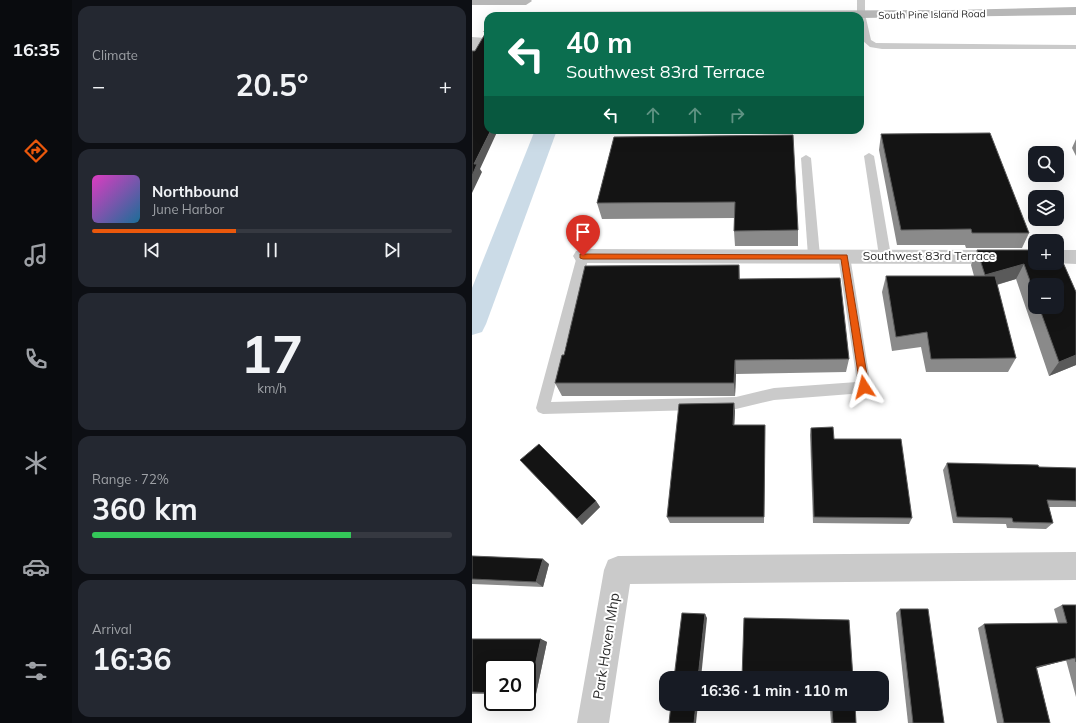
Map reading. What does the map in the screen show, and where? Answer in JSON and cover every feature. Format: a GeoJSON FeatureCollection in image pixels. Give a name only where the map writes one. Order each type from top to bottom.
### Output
{"type":"FeatureCollection","features":[{"type":"Feature","properties":{"kind":"main road"},"geometry":{"type":"LineString","coordinates":[[472,2],[535,1]]}},
{"type":"Feature","properties":{"kind":"main road","name":"South Pine Island Road"},"geometry":{"type":"LineString","coordinates":[[864,14],[1076,11]]}},
{"type":"Feature","properties":{"kind":"street"},"geometry":{"type":"LineString","coordinates":[[472,41],[480,41],[472,55]]}},
{"type":"Feature","properties":{"kind":"street","name":"Southwest 83rd Terrace"},"geometry":{"type":"LineString","coordinates":[[583,256],[1028,256]]}},
{"type":"Feature","properties":{"kind":"street","name":"Park Haven Mhp"},"geometry":{"type":"LineString","coordinates":[[594,723],[618,570],[1076,566]]}},
{"type":"Feature","properties":{"kind":"lane"},"geometry":{"type":"LineString","coordinates":[[861,0],[861,12]]}},
{"type":"Feature","properties":{"kind":"lane"},"geometry":{"type":"LineString","coordinates":[[864,28],[867,41],[873,45],[882,47],[1076,47]]}},
{"type":"Feature","properties":{"kind":"lane"},"geometry":{"type":"LineString","coordinates":[[869,156],[885,256]]}},
{"type":"Feature","properties":{"kind":"lane"},"geometry":{"type":"LineString","coordinates":[[806,158],[814,256]]}},
{"type":"Feature","properties":{"kind":"lane"},"geometry":{"type":"LineString","coordinates":[[583,256],[543,408],[736,403],[774,394],[864,387],[844,256]]}},
{"type":"Feature","properties":{"kind":"building"},"geometry":{"type":"Polygon","coordinates":[[[484,36],[484,134],[489,134],[474,164],[477,164],[472,176],[472,51],[475,51],[484,36]]]}},
{"type":"Feature","properties":{"kind":"building"},"geometry":{"type":"Polygon","coordinates":[[[990,133],[1029,233],[972,233],[971,229],[901,230],[881,134],[990,133]]]}},
{"type":"Feature","properties":{"kind":"building"},"geometry":{"type":"Polygon","coordinates":[[[793,135],[798,230],[734,231],[735,202],[597,203],[614,137],[793,135]]]}},
{"type":"Feature","properties":{"kind":"building"},"geometry":{"type":"Polygon","coordinates":[[[977,250],[1028,250],[1028,270],[1064,270],[1064,265],[1076,292],[1076,355],[1059,362],[1042,314],[1064,314],[1064,278],[1029,278],[1024,264],[985,275],[977,250]]]}},
{"type":"Feature","properties":{"kind":"building"},"geometry":{"type":"Polygon","coordinates":[[[739,265],[739,279],[840,278],[849,359],[735,360],[734,383],[555,383],[562,355],[564,355],[585,266],[739,265]]]}},
{"type":"Feature","properties":{"kind":"building"},"geometry":{"type":"Polygon","coordinates":[[[886,276],[995,276],[1016,358],[931,359],[927,332],[896,337],[886,276]]]}},
{"type":"Feature","properties":{"kind":"building"},"geometry":{"type":"Polygon","coordinates":[[[734,403],[733,425],[765,425],[764,517],[667,517],[679,404],[734,403]]]}},
{"type":"Feature","properties":{"kind":"building"},"geometry":{"type":"Polygon","coordinates":[[[833,427],[834,439],[901,439],[912,518],[814,517],[811,428],[833,427]]]}},
{"type":"Feature","properties":{"kind":"building"},"geometry":{"type":"Polygon","coordinates":[[[539,444],[596,501],[577,519],[520,460],[539,444]]]}},
{"type":"Feature","properties":{"kind":"building"},"geometry":{"type":"Polygon","coordinates":[[[947,463],[1038,465],[1039,467],[1076,468],[1076,501],[1047,500],[1053,523],[1013,522],[1012,518],[957,517],[947,463]]]}},
{"type":"Feature","properties":{"kind":"building"},"geometry":{"type":"Polygon","coordinates":[[[472,556],[543,559],[536,582],[472,579],[472,556]]]}},
{"type":"Feature","properties":{"kind":"building"},"geometry":{"type":"Polygon","coordinates":[[[1062,605],[1076,605],[1076,662],[1075,658],[1036,667],[1050,723],[1004,723],[984,624],[1067,623],[1062,605]]]}},
{"type":"Feature","properties":{"kind":"building"},"geometry":{"type":"Polygon","coordinates":[[[900,609],[928,609],[944,723],[913,723],[900,609]]]}},
{"type":"Feature","properties":{"kind":"building"},"geometry":{"type":"Polygon","coordinates":[[[682,613],[705,614],[699,671],[675,671],[682,613]]]}},
{"type":"Feature","properties":{"kind":"building"},"geometry":{"type":"Polygon","coordinates":[[[744,618],[849,620],[853,671],[742,671],[744,618]]]}},
{"type":"Feature","properties":{"kind":"building"},"geometry":{"type":"Polygon","coordinates":[[[472,639],[541,639],[536,662],[536,659],[484,659],[484,693],[472,692],[472,639]]]}},
{"type":"Feature","properties":{"kind":"building"},"geometry":{"type":"Polygon","coordinates":[[[670,711],[695,711],[694,723],[669,723],[670,711]]]}},
{"type":"Feature","properties":{"kind":"building"},"geometry":{"type":"Polygon","coordinates":[[[832,711],[855,711],[856,723],[833,723],[832,711]]]}},
{"type":"Feature","properties":{"kind":"waterway"},"geometry":{"type":"LineString","coordinates":[[472,324],[544,134]]}},
{"type":"Feature","properties":{"kind":"route"},"geometry":{"type":"LineString","coordinates":[[583,256],[844,256],[864,387]]}}]}
